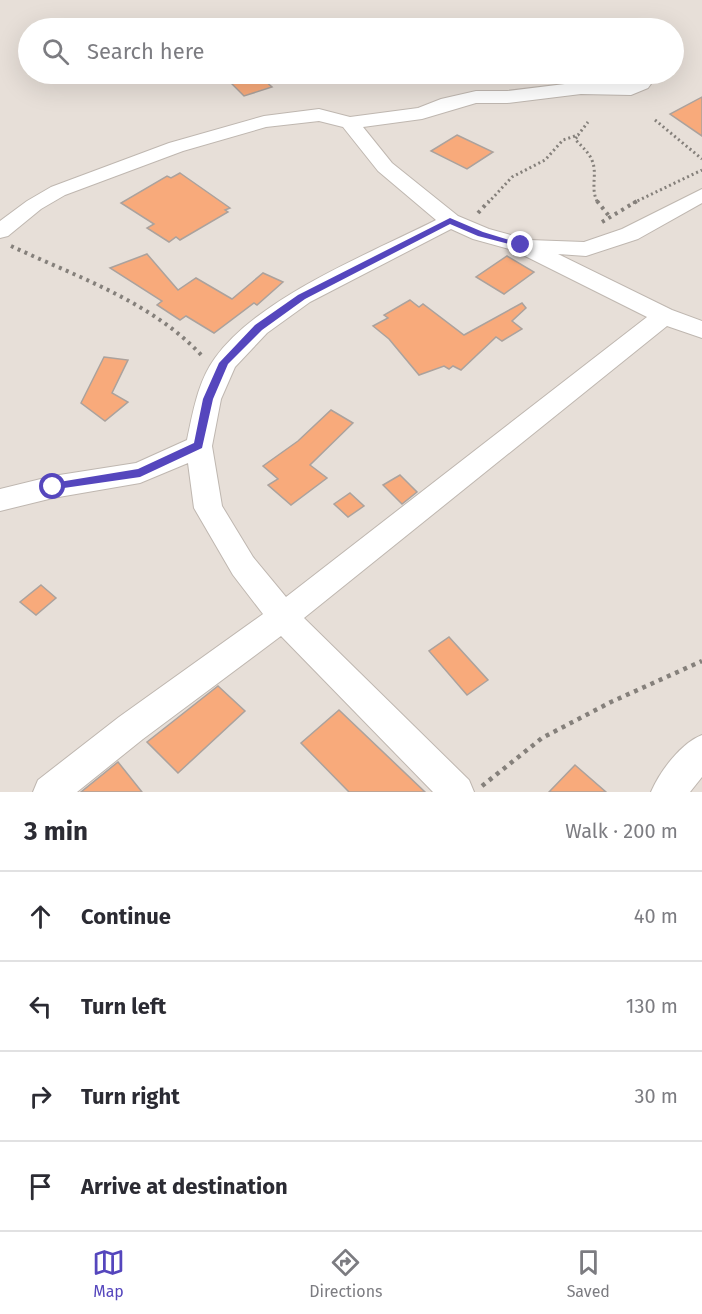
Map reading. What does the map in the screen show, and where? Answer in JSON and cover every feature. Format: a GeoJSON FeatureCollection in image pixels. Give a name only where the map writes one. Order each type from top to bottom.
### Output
{"type":"FeatureCollection","features":[{"type":"Feature","properties":{"kind":"street"},"geometry":{"type":"LineString","coordinates":[[5,238],[34,205],[58,191],[211,135],[298,116],[319,115],[350,123],[422,113],[448,103],[476,97],[507,97],[581,88],[631,89],[642,84]]}},
{"type":"Feature","properties":{"kind":"street"},"geometry":{"type":"LineString","coordinates":[[350,123],[385,167],[455,223],[480,234],[521,245],[664,316],[702,330]]}},
{"type":"Feature","properties":{"kind":"street"},"geometry":{"type":"LineString","coordinates":[[521,245],[586,249],[630,234],[702,195]]}},
{"type":"Feature","properties":{"kind":"street"},"geometry":{"type":"LineString","coordinates":[[455,223],[302,297],[259,327],[224,363],[208,399],[199,446],[207,508],[243,566],[283,617],[457,792]]}},
{"type":"Feature","properties":{"kind":"street"},"geometry":{"type":"LineString","coordinates":[[50,792],[131,728],[283,617],[664,316]]}},
{"type":"Feature","properties":{"kind":"street"},"geometry":{"type":"LineString","coordinates":[[0,500],[53,487],[140,473],[199,446]]}},
{"type":"Feature","properties":{"kind":"street"},"geometry":{"type":"LineString","coordinates":[[668,792],[702,751]]}},
{"type":"Feature","properties":{"kind":"path"},"geometry":{"type":"LineString","coordinates":[[655,120],[702,159]]}},
{"type":"Feature","properties":{"kind":"path"},"geometry":{"type":"LineString","coordinates":[[588,122],[575,139],[588,153],[596,179],[592,192],[609,216]]}},
{"type":"Feature","properties":{"kind":"path"},"geometry":{"type":"LineString","coordinates":[[455,223],[484,207],[512,177],[546,160],[562,140],[578,135]]}},
{"type":"Feature","properties":{"kind":"path"},"geometry":{"type":"LineString","coordinates":[[586,249],[582,243],[584,238],[609,216],[702,170]]}},
{"type":"Feature","properties":{"kind":"path"},"geometry":{"type":"LineString","coordinates":[[5,238],[152,315],[194,344],[218,377]]}},
{"type":"Feature","properties":{"kind":"path"},"geometry":{"type":"LineString","coordinates":[[474,792],[542,738],[611,702],[702,661]]}},
{"type":"Feature","properties":{"kind":"building"},"geometry":{"type":"Polygon","coordinates":[[[232,84],[269,84],[272,87],[244,96],[232,84]]]}},
{"type":"Feature","properties":{"kind":"building"},"geometry":{"type":"Polygon","coordinates":[[[702,97],[702,136],[670,114],[702,97]]]}},
{"type":"Feature","properties":{"kind":"building"},"geometry":{"type":"Polygon","coordinates":[[[457,135],[493,152],[467,169],[431,151],[457,135]]]}},
{"type":"Feature","properties":{"kind":"building"},"geometry":{"type":"Polygon","coordinates":[[[180,173],[230,208],[225,210],[228,212],[180,240],[176,237],[169,242],[147,228],[154,224],[121,203],[167,176],[171,178],[180,173]]]}},
{"type":"Feature","properties":{"kind":"building"},"geometry":{"type":"Polygon","coordinates":[[[147,254],[178,290],[196,278],[232,299],[263,273],[283,282],[257,305],[254,303],[214,333],[186,316],[180,320],[157,305],[162,301],[110,268],[147,254]]]}},
{"type":"Feature","properties":{"kind":"building"},"geometry":{"type":"Polygon","coordinates":[[[507,256],[534,272],[504,294],[476,277],[507,256]]]}},
{"type":"Feature","properties":{"kind":"building"},"geometry":{"type":"Polygon","coordinates":[[[410,300],[419,307],[423,304],[464,335],[522,303],[526,308],[512,321],[522,329],[502,341],[496,337],[461,370],[453,366],[449,369],[444,366],[419,375],[389,339],[373,326],[388,318],[384,315],[410,300]]]}},
{"type":"Feature","properties":{"kind":"building"},"geometry":{"type":"Polygon","coordinates":[[[104,357],[128,360],[112,393],[128,402],[105,421],[81,403],[104,357]]]}},
{"type":"Feature","properties":{"kind":"building"},"geometry":{"type":"Polygon","coordinates":[[[331,410],[353,423],[310,465],[327,478],[291,505],[268,485],[278,479],[263,466],[298,441],[331,410]]]}},
{"type":"Feature","properties":{"kind":"building"},"geometry":{"type":"Polygon","coordinates":[[[400,475],[417,492],[402,504],[383,485],[400,475]]]}},
{"type":"Feature","properties":{"kind":"building"},"geometry":{"type":"Polygon","coordinates":[[[350,493],[364,506],[348,517],[334,504],[350,493]]]}},
{"type":"Feature","properties":{"kind":"building"},"geometry":{"type":"Polygon","coordinates":[[[41,585],[56,598],[36,615],[20,602],[41,585]]]}},
{"type":"Feature","properties":{"kind":"building"},"geometry":{"type":"Polygon","coordinates":[[[449,637],[488,680],[467,695],[429,651],[449,637]]]}},
{"type":"Feature","properties":{"kind":"building"},"geometry":{"type":"Polygon","coordinates":[[[218,686],[245,711],[178,773],[147,742],[218,686]]]}},
{"type":"Feature","properties":{"kind":"building"},"geometry":{"type":"Polygon","coordinates":[[[339,710],[425,792],[349,792],[301,743],[339,710]]]}},
{"type":"Feature","properties":{"kind":"building"},"geometry":{"type":"Polygon","coordinates":[[[118,762],[142,792],[81,792],[118,762]]]}},
{"type":"Feature","properties":{"kind":"building"},"geometry":{"type":"Polygon","coordinates":[[[575,765],[606,792],[549,792],[575,765]]]}},
{"type":"Feature","properties":{"kind":"route"},"geometry":{"type":"LineString","coordinates":[[53,487],[140,473],[199,446],[208,399],[224,363],[259,327],[302,297],[450,221],[480,234],[521,245]]}}]}
